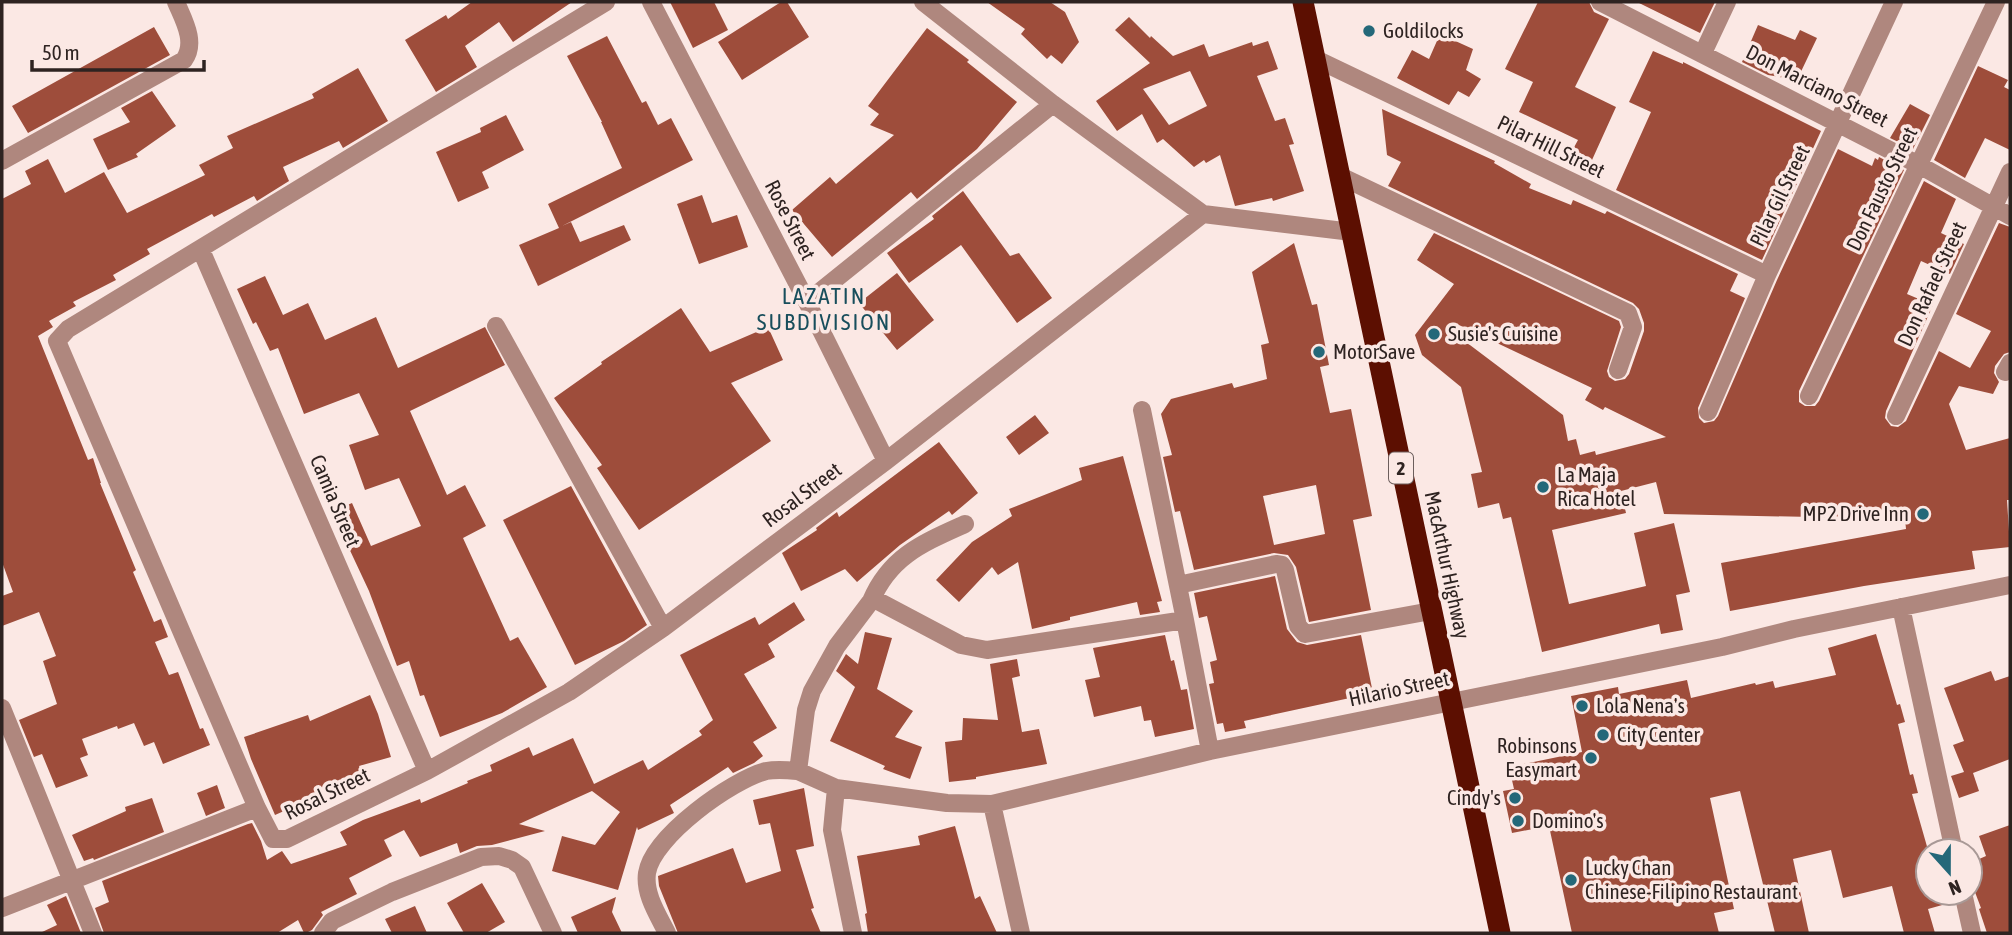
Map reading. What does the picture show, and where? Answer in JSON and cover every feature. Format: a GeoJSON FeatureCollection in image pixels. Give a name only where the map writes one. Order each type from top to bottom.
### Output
{"type":"FeatureCollection","features":[{"type":"Feature","properties":{"kind":"highway","name":"MacArthur Highway"},"geometry":{"type":"LineString","coordinates":[[1303,2],[1500,933]]}},
{"type":"Feature","properties":{"kind":"street"},"geometry":{"type":"LineString","coordinates":[[4,153],[184,60],[189,53],[188,32],[176,2]]}},
{"type":"Feature","properties":{"kind":"street"},"geometry":{"type":"LineString","coordinates":[[2,908],[257,808],[57,344],[58,339],[68,329],[606,2]]}},
{"type":"Feature","properties":{"kind":"street","name":"Rose Street"},"geometry":{"type":"LineString","coordinates":[[651,2],[807,302],[886,461]]}},
{"type":"Feature","properties":{"kind":"street"},"geometry":{"type":"LineString","coordinates":[[923,2],[1053,104],[1203,215],[1352,232]]}},
{"type":"Feature","properties":{"kind":"street","name":"Don Marciano Street"},"geometry":{"type":"LineString","coordinates":[[1600,2],[1919,165],[2010,216]]}},
{"type":"Feature","properties":{"kind":"street"},"geometry":{"type":"LineString","coordinates":[[1703,53],[1727,2]]}},
{"type":"Feature","properties":{"kind":"street","name":"Pilar Gil Street"},"geometry":{"type":"LineString","coordinates":[[1708,412],[1767,275],[1895,2]]}},
{"type":"Feature","properties":{"kind":"street","name":"Don Fausto Street"},"geometry":{"type":"LineString","coordinates":[[1808,396],[1996,2]]}},
{"type":"Feature","properties":{"kind":"street","name":"Pilar Hill Street"},"geometry":{"type":"LineString","coordinates":[[1316,59],[1767,275]]}},
{"type":"Feature","properties":{"kind":"street"},"geometry":{"type":"LineString","coordinates":[[807,302],[1053,104]]}},
{"type":"Feature","properties":{"kind":"street","name":"Don Rafael Street"},"geometry":{"type":"LineString","coordinates":[[1896,416],[2010,172]]}},
{"type":"Feature","properties":{"kind":"street"},"geometry":{"type":"LineString","coordinates":[[1339,176],[1628,313],[1633,327],[1618,370]]}},
{"type":"Feature","properties":{"kind":"street","name":"Rosal Street"},"geometry":{"type":"LineString","coordinates":[[257,808],[272,838],[287,839],[427,771],[569,692],[663,628],[886,461],[1203,215]]}},
{"type":"Feature","properties":{"kind":"street","name":"Camia Street"},"geometry":{"type":"LineString","coordinates":[[201,250],[427,771]]}},
{"type":"Feature","properties":{"kind":"street"},"geometry":{"type":"LineString","coordinates":[[496,326],[663,628]]}},
{"type":"Feature","properties":{"kind":"street"},"geometry":{"type":"LineString","coordinates":[[1142,410],[1210,751]]}},
{"type":"Feature","properties":{"kind":"street"},"geometry":{"type":"LineString","coordinates":[[667,933],[655,909],[647,881],[648,871],[660,845],[681,823],[720,794],[756,775],[778,769],[798,771],[806,710],[812,691],[837,646],[871,601],[887,571],[921,544],[965,524]]}},
{"type":"Feature","properties":{"kind":"street"},"geometry":{"type":"LineString","coordinates":[[1178,585],[1282,565],[1298,626],[1305,634],[1432,611]]}},
{"type":"Feature","properties":{"kind":"street","name":"Hilario Street"},"geometry":{"type":"LineString","coordinates":[[798,771],[836,788],[947,803],[992,804],[1210,751],[1722,647],[1794,629],[2010,585]]}},
{"type":"Feature","properties":{"kind":"street"},"geometry":{"type":"LineString","coordinates":[[871,601],[876,600],[961,645],[987,650],[1185,620]]}},
{"type":"Feature","properties":{"kind":"street"},"geometry":{"type":"LineString","coordinates":[[1901,607],[1951,837]]}},
{"type":"Feature","properties":{"kind":"street"},"geometry":{"type":"LineString","coordinates":[[2,708],[93,933]]}},
{"type":"Feature","properties":{"kind":"street"},"geometry":{"type":"LineString","coordinates":[[836,788],[832,830],[853,933]]}},
{"type":"Feature","properties":{"kind":"street"},"geometry":{"type":"LineString","coordinates":[[992,804],[1021,933]]}},
{"type":"Feature","properties":{"kind":"street"},"geometry":{"type":"LineString","coordinates":[[323,933],[332,921],[392,892],[481,857],[499,856],[522,867],[553,933]]}},
{"type":"Feature","properties":{"kind":"street"},"geometry":{"type":"LineString","coordinates":[[1966,907],[1972,933]]}},
{"type":"Feature","properties":{"kind":"building"},"geometry":{"type":"Polygon","coordinates":[[[472,2],[572,2],[513,42],[499,22],[465,46],[477,67],[436,92],[405,40],[446,15],[448,19],[472,2]]]}},
{"type":"Feature","properties":{"kind":"building"},"geometry":{"type":"Polygon","coordinates":[[[670,2],[714,2],[728,30],[693,48],[670,2]]]}},
{"type":"Feature","properties":{"kind":"building"},"geometry":{"type":"Polygon","coordinates":[[[781,2],[787,2],[809,37],[742,80],[718,42],[781,2]]]}},
{"type":"Feature","properties":{"kind":"building"},"geometry":{"type":"Polygon","coordinates":[[[987,2],[1050,2],[1065,12],[1079,42],[1062,64],[1051,55],[1047,59],[1021,34],[1025,29],[987,2]]]}},
{"type":"Feature","properties":{"kind":"building"},"geometry":{"type":"Polygon","coordinates":[[[1538,2],[1589,2],[1594,12],[1609,19],[1575,87],[1616,107],[1592,160],[1572,151],[1578,140],[1519,112],[1533,82],[1505,69],[1538,2]]]}},
{"type":"Feature","properties":{"kind":"building"},"geometry":{"type":"Polygon","coordinates":[[[1637,2],[1715,2],[1700,33],[1637,2]]]}},
{"type":"Feature","properties":{"kind":"building"},"geometry":{"type":"Polygon","coordinates":[[[1129,17],[1173,56],[1204,44],[1209,57],[1252,42],[1253,46],[1268,41],[1278,69],[1257,76],[1275,121],[1285,118],[1294,144],[1289,145],[1304,191],[1273,201],[1272,198],[1235,206],[1220,155],[1206,163],[1204,160],[1194,167],[1163,139],[1157,143],[1142,114],[1117,131],[1096,101],[1150,63],[1115,30],[1129,17]],[[1190,71],[1143,89],[1169,125],[1207,106],[1190,71]]]}},
{"type":"Feature","properties":{"kind":"building"},"geometry":{"type":"Polygon","coordinates":[[[1758,25],[1795,40],[1800,30],[1817,38],[1797,80],[1768,75],[1742,62],[1758,25]]]}},
{"type":"Feature","properties":{"kind":"building"},"geometry":{"type":"Polygon","coordinates":[[[154,27],[170,55],[28,133],[12,106],[154,27]]]}},
{"type":"Feature","properties":{"kind":"building"},"geometry":{"type":"Polygon","coordinates":[[[927,28],[1017,102],[977,149],[917,199],[911,192],[832,257],[792,210],[830,177],[836,184],[894,135],[870,125],[879,114],[868,106],[927,28]]]}},
{"type":"Feature","properties":{"kind":"building"},"geometry":{"type":"Polygon","coordinates":[[[1440,34],[1473,49],[1466,70],[1481,79],[1469,97],[1458,91],[1449,105],[1397,78],[1412,50],[1429,59],[1440,34]]]}},
{"type":"Feature","properties":{"kind":"building"},"geometry":{"type":"Polygon","coordinates":[[[607,36],[642,103],[646,101],[658,125],[671,118],[693,160],[562,226],[571,222],[580,242],[624,225],[631,240],[538,286],[519,245],[559,228],[548,204],[622,168],[602,122],[567,56],[607,36]]]}},
{"type":"Feature","properties":{"kind":"building"},"geometry":{"type":"Polygon","coordinates":[[[1653,51],[1683,62],[1821,131],[1762,260],[1616,190],[1651,112],[1629,102],[1653,51]]]}},
{"type":"Feature","properties":{"kind":"building"},"geometry":{"type":"Polygon","coordinates":[[[1978,66],[2008,80],[2004,87],[2010,90],[2010,150],[1985,138],[1965,178],[1934,160],[1978,66]]]}},
{"type":"Feature","properties":{"kind":"building"},"geometry":{"type":"Polygon","coordinates":[[[358,68],[388,121],[343,148],[339,141],[283,167],[289,181],[257,201],[254,196],[214,217],[212,214],[147,249],[150,254],[113,275],[116,280],[73,302],[76,306],[49,321],[53,327],[38,336],[88,460],[93,458],[100,483],[136,570],[133,572],[154,622],[161,619],[168,637],[155,642],[169,675],[178,672],[200,729],[203,728],[210,745],[163,764],[154,742],[144,746],[134,723],[118,729],[117,726],[82,739],[88,755],[80,758],[88,776],[56,788],[42,754],[34,757],[19,720],[57,704],[43,661],[56,656],[39,612],[2,626],[2,596],[13,592],[2,562],[2,199],[31,184],[25,171],[48,159],[65,193],[104,172],[127,213],[205,175],[199,165],[233,148],[227,136],[314,98],[312,94],[358,68]]]}},
{"type":"Feature","properties":{"kind":"building"},"geometry":{"type":"Polygon","coordinates":[[[152,91],[176,126],[136,154],[138,157],[108,170],[93,139],[130,122],[121,108],[152,91]]]}},
{"type":"Feature","properties":{"kind":"building"},"geometry":{"type":"Polygon","coordinates":[[[1910,104],[1930,115],[1913,149],[1890,138],[1910,104]]]}},
{"type":"Feature","properties":{"kind":"building"},"geometry":{"type":"Polygon","coordinates":[[[1382,109],[1495,161],[1494,163],[1531,184],[1529,188],[1571,205],[1573,200],[1605,214],[1607,211],[1738,274],[1730,291],[1745,298],[1698,408],[1699,418],[1704,423],[1714,421],[1718,416],[1838,149],[1872,166],[1875,158],[1878,160],[1879,157],[1904,170],[1799,391],[1799,402],[1805,406],[1815,406],[1819,401],[1924,181],[1956,199],[1941,233],[1964,244],[1950,274],[1921,261],[1907,294],[1933,305],[1886,411],[1885,418],[1891,426],[1898,427],[1906,421],[1939,351],[1970,368],[1991,331],[1956,314],[1999,223],[2010,227],[2010,352],[2004,354],[1995,366],[1994,373],[1999,382],[1993,394],[1959,386],[1949,404],[1966,450],[2010,438],[2010,500],[2007,500],[2010,547],[1972,551],[1975,569],[1730,611],[1721,563],[1906,529],[1905,519],[1664,514],[1656,482],[1621,491],[1626,513],[1552,530],[1569,604],[1646,586],[1634,533],[1674,523],[1690,592],[1676,595],[1683,630],[1661,634],[1659,624],[1542,652],[1511,517],[1503,519],[1499,503],[1478,508],[1471,474],[1482,472],[1461,387],[1422,355],[1415,335],[1454,284],[1417,260],[1434,233],[1619,321],[1621,327],[1607,371],[1609,377],[1615,381],[1625,379],[1629,374],[1644,331],[1644,323],[1639,309],[1633,303],[1388,186],[1401,162],[1387,155],[1382,109]],[[1459,325],[1454,333],[1563,415],[1568,441],[1576,439],[1580,455],[1595,451],[1596,455],[1666,437],[1585,400],[1592,388],[1459,325]]]}},
{"type":"Feature","properties":{"kind":"building"},"geometry":{"type":"Polygon","coordinates":[[[506,115],[524,150],[482,172],[489,188],[458,202],[436,152],[481,132],[480,128],[506,115]]]}},
{"type":"Feature","properties":{"kind":"building"},"geometry":{"type":"Polygon","coordinates":[[[963,191],[1010,256],[1019,253],[1052,298],[1017,323],[961,245],[909,283],[887,253],[934,219],[932,216],[963,191]]]}},
{"type":"Feature","properties":{"kind":"building"},"geometry":{"type":"Polygon","coordinates":[[[702,195],[712,223],[737,215],[748,247],[699,264],[677,204],[702,195]]]}},
{"type":"Feature","properties":{"kind":"building"},"geometry":{"type":"Polygon","coordinates":[[[1294,243],[1312,305],[1317,304],[1329,365],[1320,367],[1330,413],[1351,409],[1372,516],[1353,520],[1371,610],[1309,622],[1296,567],[1288,555],[1274,553],[1194,570],[1180,511],[1175,512],[1163,457],[1172,455],[1161,414],[1171,399],[1232,383],[1234,388],[1267,379],[1261,345],[1269,343],[1252,272],[1294,243]],[[1316,485],[1263,496],[1274,545],[1325,534],[1316,485]]]}},
{"type":"Feature","properties":{"kind":"building"},"geometry":{"type":"Polygon","coordinates":[[[897,273],[934,320],[897,350],[859,303],[897,273]]]}},
{"type":"Feature","properties":{"kind":"building"},"geometry":{"type":"Polygon","coordinates":[[[265,276],[283,315],[308,303],[325,340],[376,317],[398,368],[485,327],[505,365],[410,411],[447,495],[465,485],[486,526],[463,538],[510,641],[518,637],[547,687],[502,713],[440,737],[424,695],[420,696],[409,661],[397,666],[369,591],[332,512],[352,503],[371,546],[421,526],[399,478],[365,490],[349,445],[379,435],[359,393],[304,414],[278,348],[270,351],[256,322],[253,324],[237,289],[265,276]]]}},
{"type":"Feature","properties":{"kind":"building"},"geometry":{"type":"Polygon","coordinates":[[[681,308],[710,352],[768,327],[783,360],[731,383],[771,441],[639,530],[597,468],[602,465],[554,398],[602,364],[601,362],[681,308]]]}},
{"type":"Feature","properties":{"kind":"building"},"geometry":{"type":"Polygon","coordinates":[[[1035,415],[1049,433],[1019,455],[1006,437],[1035,415]]]}},
{"type":"Feature","properties":{"kind":"building"},"geometry":{"type":"Polygon","coordinates":[[[939,442],[978,493],[952,515],[949,511],[900,545],[857,582],[845,569],[801,591],[782,553],[817,530],[816,528],[837,512],[839,517],[939,442]]]}},
{"type":"Feature","properties":{"kind":"building"},"geometry":{"type":"Polygon","coordinates":[[[1123,456],[1162,601],[1157,602],[1160,612],[1140,615],[1137,602],[1070,617],[1070,620],[1032,629],[1018,562],[998,575],[992,567],[959,602],[936,580],[972,542],[1012,516],[1009,509],[1082,480],[1079,468],[1123,456]]]}},
{"type":"Feature","properties":{"kind":"building"},"geometry":{"type":"Polygon","coordinates":[[[571,486],[647,625],[624,641],[575,665],[503,520],[571,486]]]}},
{"type":"Feature","properties":{"kind":"building"},"geometry":{"type":"Polygon","coordinates":[[[1275,576],[1287,629],[1297,642],[1307,645],[1361,635],[1373,693],[1244,721],[1246,728],[1225,732],[1223,723],[1217,724],[1209,684],[1214,683],[1210,662],[1217,660],[1207,616],[1199,618],[1194,593],[1275,576]]]}},
{"type":"Feature","properties":{"kind":"building"},"geometry":{"type":"Polygon","coordinates":[[[794,602],[805,620],[768,644],[775,657],[744,674],[777,728],[753,742],[763,756],[733,773],[728,767],[670,805],[674,813],[638,830],[637,827],[618,890],[552,871],[562,836],[595,845],[620,812],[592,791],[519,824],[545,831],[492,845],[477,846],[460,853],[457,843],[420,857],[404,830],[384,840],[392,856],[349,878],[357,894],[321,912],[323,915],[312,930],[306,933],[298,920],[277,933],[104,933],[95,908],[109,902],[102,881],[248,824],[252,823],[267,860],[282,851],[291,864],[347,845],[340,832],[363,820],[420,799],[421,803],[468,783],[467,781],[492,771],[490,765],[529,747],[533,756],[573,738],[594,784],[643,760],[648,770],[702,735],[699,731],[713,720],[680,655],[755,617],[759,625],[794,602]]]}},
{"type":"Feature","properties":{"kind":"building"},"geometry":{"type":"Polygon","coordinates":[[[865,632],[892,638],[877,689],[913,711],[895,737],[922,747],[910,779],[883,769],[885,766],[830,741],[855,687],[836,671],[846,654],[858,664],[865,632]]]}},
{"type":"Feature","properties":{"kind":"building"},"geometry":{"type":"Polygon","coordinates":[[[1876,634],[1897,705],[1900,704],[1905,722],[1898,724],[1910,775],[1913,774],[1918,793],[1912,794],[1924,837],[1914,837],[1914,907],[1935,907],[1928,909],[1935,933],[1904,933],[1892,886],[1843,898],[1831,850],[1793,859],[1809,933],[1775,933],[1740,791],[1710,798],[1734,909],[1714,913],[1719,933],[1572,933],[1549,826],[1512,833],[1503,791],[1514,789],[1509,767],[1582,752],[1571,696],[1618,687],[1619,694],[1687,680],[1691,698],[1755,683],[1773,681],[1775,688],[1836,675],[1828,648],[1876,634]]]}},
{"type":"Feature","properties":{"kind":"building"},"geometry":{"type":"Polygon","coordinates":[[[1165,635],[1181,690],[1187,689],[1194,729],[1155,737],[1151,720],[1144,721],[1141,706],[1094,717],[1085,680],[1100,677],[1093,648],[1165,635]]]}},
{"type":"Feature","properties":{"kind":"building"},"geometry":{"type":"Polygon","coordinates":[[[1017,659],[1020,676],[1012,678],[1022,732],[1039,729],[1047,764],[949,782],[945,742],[962,740],[963,718],[998,720],[990,664],[1017,659]]]}},
{"type":"Feature","properties":{"kind":"building"},"geometry":{"type":"Polygon","coordinates":[[[1991,671],[1995,681],[2010,676],[2010,759],[1973,773],[1979,791],[1959,798],[1951,776],[1964,772],[1953,745],[1964,741],[1944,688],[1991,671]]]}},
{"type":"Feature","properties":{"kind":"building"},"geometry":{"type":"Polygon","coordinates":[[[370,695],[391,757],[359,766],[363,776],[275,815],[244,737],[308,715],[310,721],[370,695]]]}},
{"type":"Feature","properties":{"kind":"building"},"geometry":{"type":"Polygon","coordinates":[[[217,785],[225,808],[206,816],[197,793],[217,785]]]}},
{"type":"Feature","properties":{"kind":"building"},"geometry":{"type":"Polygon","coordinates":[[[804,788],[814,846],[796,850],[814,908],[811,909],[821,933],[678,933],[659,886],[658,876],[733,848],[746,883],[781,871],[770,823],[759,825],[753,800],[804,788]]]}},
{"type":"Feature","properties":{"kind":"building"},"geometry":{"type":"Polygon","coordinates":[[[152,798],[164,832],[94,860],[84,861],[72,835],[126,811],[125,807],[152,798]]]}},
{"type":"Feature","properties":{"kind":"building"},"geometry":{"type":"Polygon","coordinates":[[[2010,825],[2010,933],[1987,933],[1979,909],[1984,907],[1986,856],[1984,837],[1979,836],[2010,825]]]}},
{"type":"Feature","properties":{"kind":"building"},"geometry":{"type":"Polygon","coordinates":[[[955,826],[975,899],[980,896],[997,933],[868,933],[857,856],[920,845],[918,836],[955,826]]]}},
{"type":"Feature","properties":{"kind":"building"},"geometry":{"type":"Polygon","coordinates":[[[482,883],[505,922],[486,933],[464,933],[447,903],[482,883]]]}},
{"type":"Feature","properties":{"kind":"building"},"geometry":{"type":"Polygon","coordinates":[[[66,896],[81,933],[40,933],[57,925],[47,905],[66,896]]]}},
{"type":"Feature","properties":{"kind":"building"},"geometry":{"type":"Polygon","coordinates":[[[616,897],[612,912],[622,933],[578,933],[571,917],[616,897]]]}},
{"type":"Feature","properties":{"kind":"building"},"geometry":{"type":"Polygon","coordinates":[[[415,906],[427,933],[392,933],[385,919],[415,906]]]}},
{"type":"Feature","properties":{"kind":"place","name":"Goldilocks"},"geometry":{"type":"Point","coordinates":[1369,31]}},
{"type":"Feature","properties":{"kind":"place","name":"Susie's Cuisine"},"geometry":{"type":"Point","coordinates":[1434,334]}},
{"type":"Feature","properties":{"kind":"place","name":"MotorSave"},"geometry":{"type":"Point","coordinates":[1319,352]}},
{"type":"Feature","properties":{"kind":"place","name":"La Maja Rica Hotel"},"geometry":{"type":"Point","coordinates":[1543,487]}},
{"type":"Feature","properties":{"kind":"place","name":"MP2 Drive Inn"},"geometry":{"type":"Point","coordinates":[1923,514]}},
{"type":"Feature","properties":{"kind":"place","name":"Lola Nena's"},"geometry":{"type":"Point","coordinates":[1582,706]}},
{"type":"Feature","properties":{"kind":"place","name":"City Center"},"geometry":{"type":"Point","coordinates":[1603,735]}},
{"type":"Feature","properties":{"kind":"place","name":"Robinsons Easymart"},"geometry":{"type":"Point","coordinates":[1591,758]}},
{"type":"Feature","properties":{"kind":"place","name":"Cindy's"},"geometry":{"type":"Point","coordinates":[1515,798]}},
{"type":"Feature","properties":{"kind":"place","name":"Domino's"},"geometry":{"type":"Point","coordinates":[1518,821]}},
{"type":"Feature","properties":{"kind":"place","name":"Lucky Chan Chinese-Filipino Restaurant"},"geometry":{"type":"Point","coordinates":[1571,880]}},
{"type":"Feature","properties":{"kind":"district","name":"LAZATIN SUBDIVISION"},"geometry":{"type":"Point","coordinates":[824,309]}}]}
